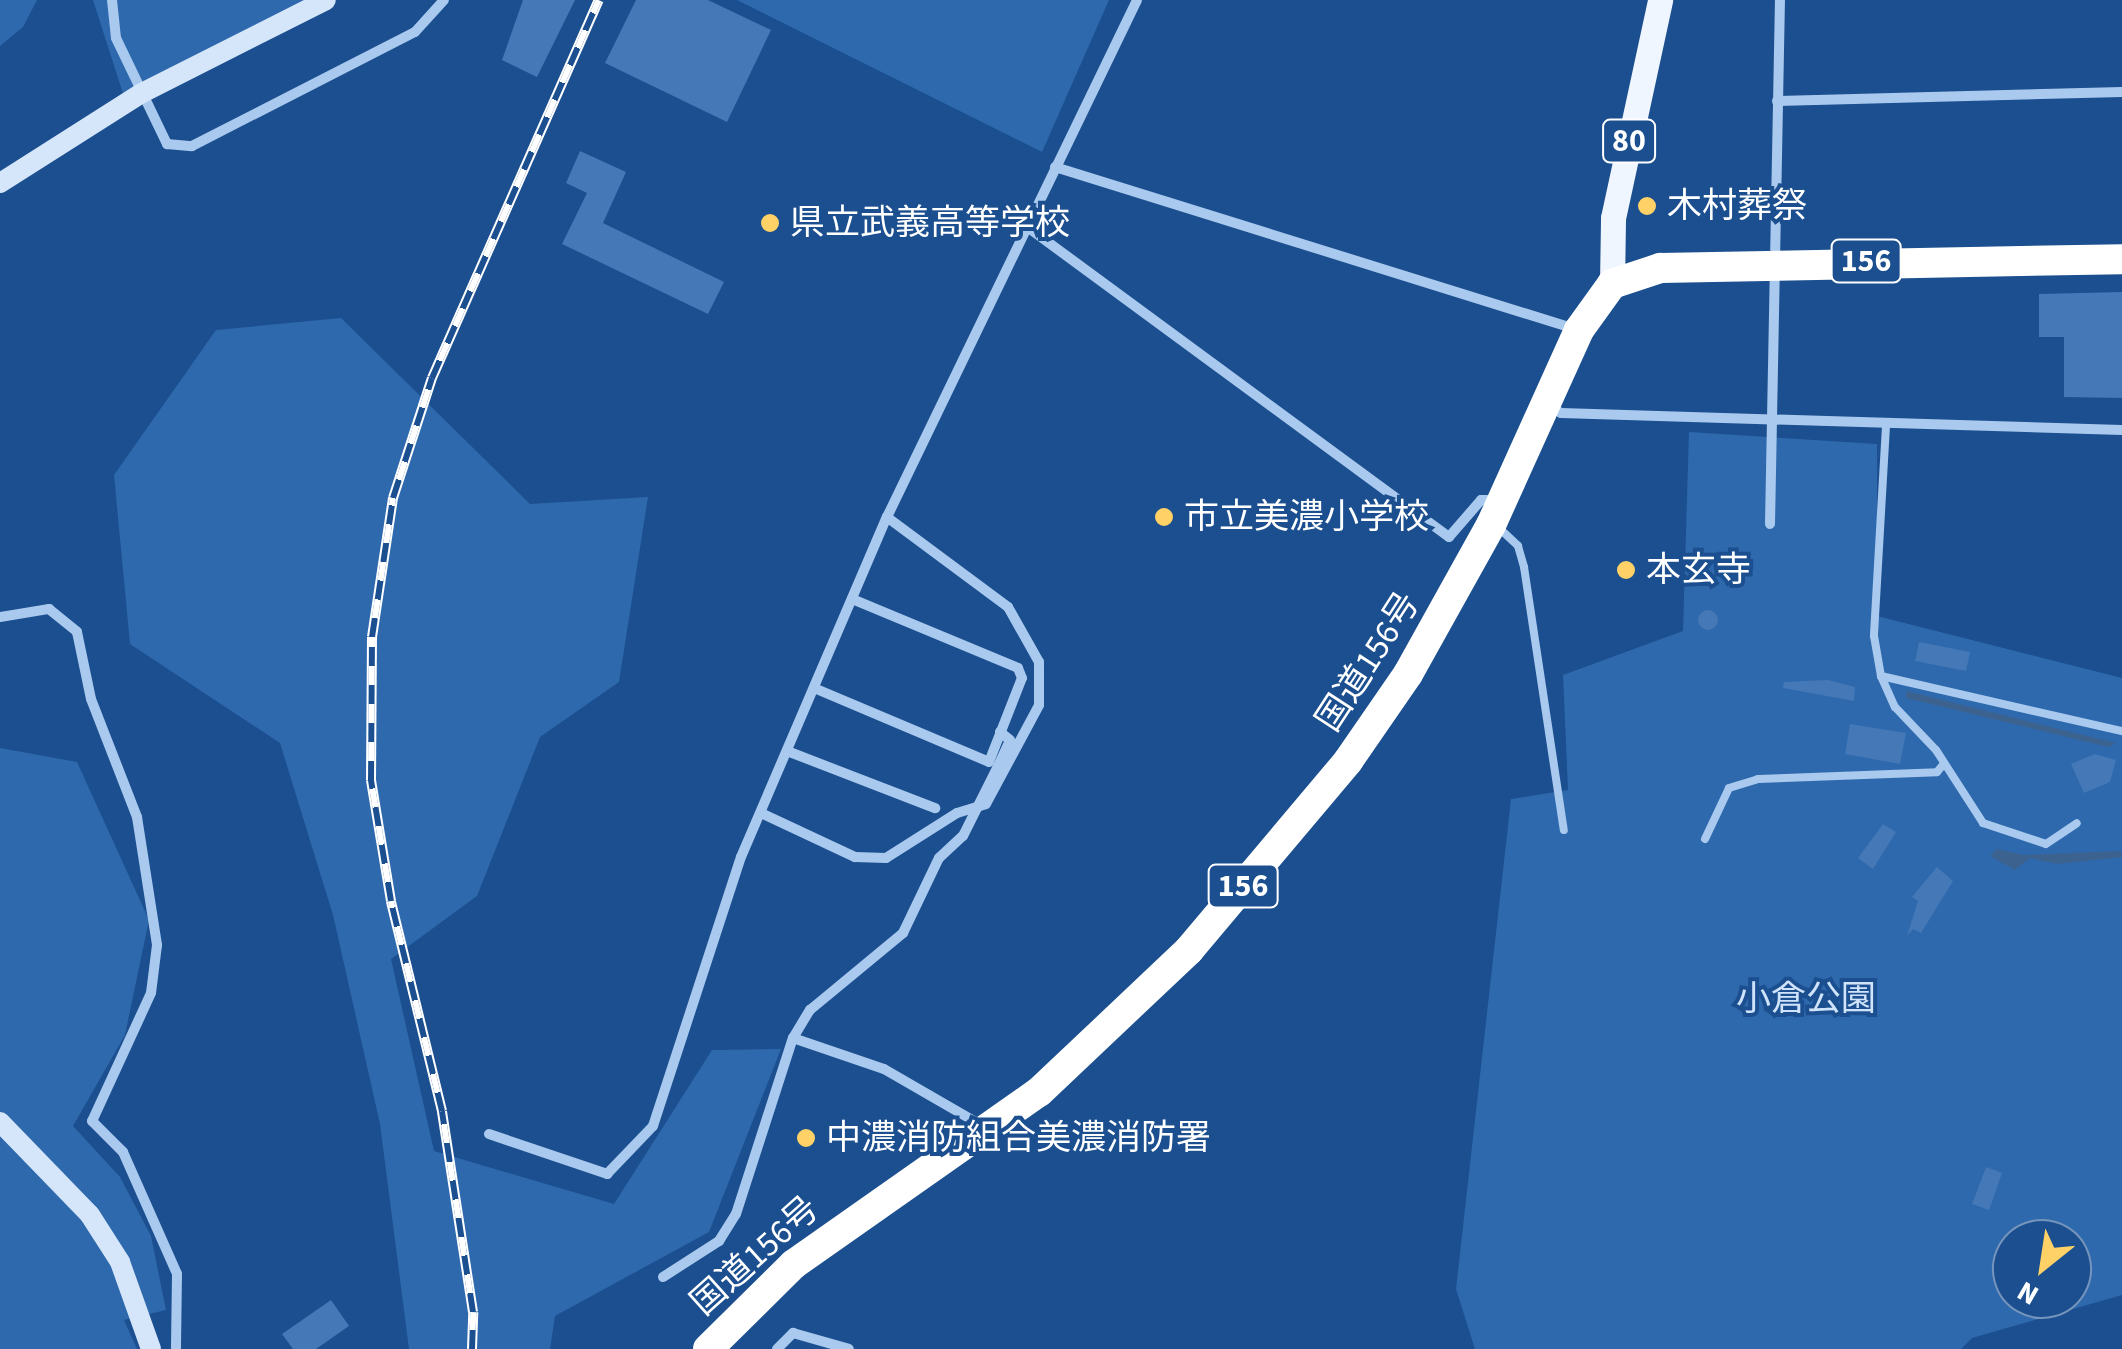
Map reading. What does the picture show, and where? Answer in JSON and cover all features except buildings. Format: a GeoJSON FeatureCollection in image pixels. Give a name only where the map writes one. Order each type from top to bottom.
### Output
{"type":"FeatureCollection","features":[{"type":"Feature","properties":{"kind":"highway","name":"156"},"geometry":{"type":"LineString","coordinates":[[1612,284],[1660,268],[1772,262],[2122,259]]}},
{"type":"Feature","properties":{"kind":"highway","name":"国道156号"},"geometry":{"type":"LineString","coordinates":[[708,1349],[794,1264],[987,1130],[1084,1053],[1189,950],[1348,761],[1445,615],[1548,406],[1579,330],[1612,284]]}},
{"type":"Feature","properties":{"kind":"main road","name":"80"},"geometry":{"type":"LineString","coordinates":[[1612,284],[1612,218],[1660,0]]}},
{"type":"Feature","properties":{"kind":"street"},"geometry":{"type":"LineString","coordinates":[[112,0],[116,38],[167,144],[192,146],[415,32],[444,0]]}},
{"type":"Feature","properties":{"kind":"street"},"geometry":{"type":"LineString","coordinates":[[0,183],[140,94],[326,0]]}},
{"type":"Feature","properties":{"kind":"street"},"geometry":{"type":"LineString","coordinates":[[489,1134],[607,1174],[653,1126],[761,813],[887,517],[1136,0]]}},
{"type":"Feature","properties":{"kind":"street"},"geometry":{"type":"LineString","coordinates":[[1770,524],[1780,0]]}},
{"type":"Feature","properties":{"kind":"street"},"geometry":{"type":"LineString","coordinates":[[1777,100],[2122,92]]}},
{"type":"Feature","properties":{"kind":"street"},"geometry":{"type":"LineString","coordinates":[[1056,167],[1579,330]]}},
{"type":"Feature","properties":{"kind":"street"},"geometry":{"type":"LineString","coordinates":[[1026,226],[1448,537],[1481,500],[1497,512]]}},
{"type":"Feature","properties":{"kind":"street"},"geometry":{"type":"LineString","coordinates":[[1548,406],[1562,413],[1886,426],[2122,430]]}},
{"type":"Feature","properties":{"kind":"street"},"geometry":{"type":"LineString","coordinates":[[761,813],[855,857],[886,858],[986,804],[1014,760],[1038,705],[1039,662],[1008,607],[887,517]]}},
{"type":"Feature","properties":{"kind":"street"},"geometry":{"type":"LineString","coordinates":[[814,688],[989,762],[1022,678],[1018,668],[852,599]]}},
{"type":"Feature","properties":{"kind":"street"},"geometry":{"type":"LineString","coordinates":[[0,617],[49,610],[77,632],[91,699],[137,817],[157,945],[150,993],[92,1110],[92,1122],[123,1152],[177,1274],[176,1349]]}},
{"type":"Feature","properties":{"kind":"street"},"geometry":{"type":"LineString","coordinates":[[663,1276],[719,1241],[736,1214],[792,1038],[810,1010],[903,933],[939,858],[963,836],[1010,740],[1000,732]]}},
{"type":"Feature","properties":{"kind":"street"},"geometry":{"type":"LineString","coordinates":[[787,751],[935,808]]}},
{"type":"Feature","properties":{"kind":"street"},"geometry":{"type":"LineString","coordinates":[[792,1038],[884,1069],[987,1130]]}},
{"type":"Feature","properties":{"kind":"street"},"geometry":{"type":"LineString","coordinates":[[0,1122],[90,1215],[120,1262],[151,1349]]}},
{"type":"Feature","properties":{"kind":"street"},"geometry":{"type":"LineString","coordinates":[[777,1349],[793,1333],[849,1349]]}},
{"type":"Feature","properties":{"kind":"lane"},"geometry":{"type":"LineString","coordinates":[[1886,426],[1874,636],[1881,676],[1895,708],[1936,750],[1942,766],[1983,823],[1997,832],[2046,844],[2077,823]]}},
{"type":"Feature","properties":{"kind":"lane"},"geometry":{"type":"LineString","coordinates":[[1497,512],[1524,567],[1564,830]]}},
{"type":"Feature","properties":{"kind":"lane"},"geometry":{"type":"LineString","coordinates":[[1881,676],[2122,731]]}},
{"type":"Feature","properties":{"kind":"lane"},"geometry":{"type":"LineString","coordinates":[[1705,839],[1729,788],[1758,779],[1927,772],[1942,766]]}},
{"type":"Feature","properties":{"kind":"green space"},"geometry":{"type":"Polygon","coordinates":[[[0,0],[37,0],[23,27],[0,46],[0,0]]]}},
{"type":"Feature","properties":{"kind":"green space"},"geometry":{"type":"Polygon","coordinates":[[[93,0],[306,0],[126,103],[93,0]]]}},
{"type":"Feature","properties":{"kind":"green space"},"geometry":{"type":"Polygon","coordinates":[[[737,0],[1109,0],[1042,152],[737,0]]]}},
{"type":"Feature","properties":{"kind":"green space"},"geometry":{"type":"Polygon","coordinates":[[[341,318],[530,504],[648,497],[619,682],[540,737],[477,896],[391,959],[434,1151],[614,1204],[712,1050],[781,1049],[709,1232],[555,1316],[550,1349],[409,1349],[380,1124],[333,915],[280,743],[130,644],[114,475],[216,330],[341,318]]]}},
{"type":"Feature","properties":{"kind":"green space","name":"小倉公園"},"geometry":{"type":"Polygon","coordinates":[[[1689,432],[1877,444],[1877,616],[2122,678],[2122,1295],[2092,1304],[2092,1219],[1992,1219],[1992,1319],[2038,1319],[1972,1338],[1961,1349],[1475,1349],[1456,1289],[1511,799],[1568,790],[1563,675],[1683,631],[1689,432]]]}},
{"type":"Feature","properties":{"kind":"green space"},"geometry":{"type":"Polygon","coordinates":[[[0,748],[77,762],[149,920],[125,1035],[73,1126],[120,1177],[151,1236],[166,1310],[124,1320],[137,1349],[0,1349],[0,748]]]}},
{"type":"Feature","properties":{"kind":"shaded area"},"geometry":{"type":"Polygon","coordinates":[[[1906,691],[2116,743],[2108,747],[1906,698],[1906,691]]]}},
{"type":"Feature","properties":{"kind":"shaded area"},"geometry":{"type":"Polygon","coordinates":[[[1997,849],[2024,855],[2121,851],[2122,857],[2057,864],[2030,858],[2015,870],[1990,856],[1997,849]]]}},
{"type":"Feature","properties":{"kind":"railway"},"geometry":{"type":"LineString","coordinates":[[472,1349],[473,1312],[442,1111],[391,901],[371,780],[372,637],[393,498],[432,378],[599,0]]}},
{"type":"Feature","properties":{"kind":"place","name":"木村葬祭"},"geometry":{"type":"Point","coordinates":[1647,206]}},
{"type":"Feature","properties":{"kind":"place","name":"県立武義高等学校"},"geometry":{"type":"Point","coordinates":[770,223]}},
{"type":"Feature","properties":{"kind":"place","name":"市立美濃小学校"},"geometry":{"type":"Point","coordinates":[1164,517]}},
{"type":"Feature","properties":{"kind":"place","name":"本玄寺"},"geometry":{"type":"Point","coordinates":[1626,570]}},
{"type":"Feature","properties":{"kind":"place","name":"中濃消防組合美濃消防署"},"geometry":{"type":"Point","coordinates":[806,1138]}}]}
